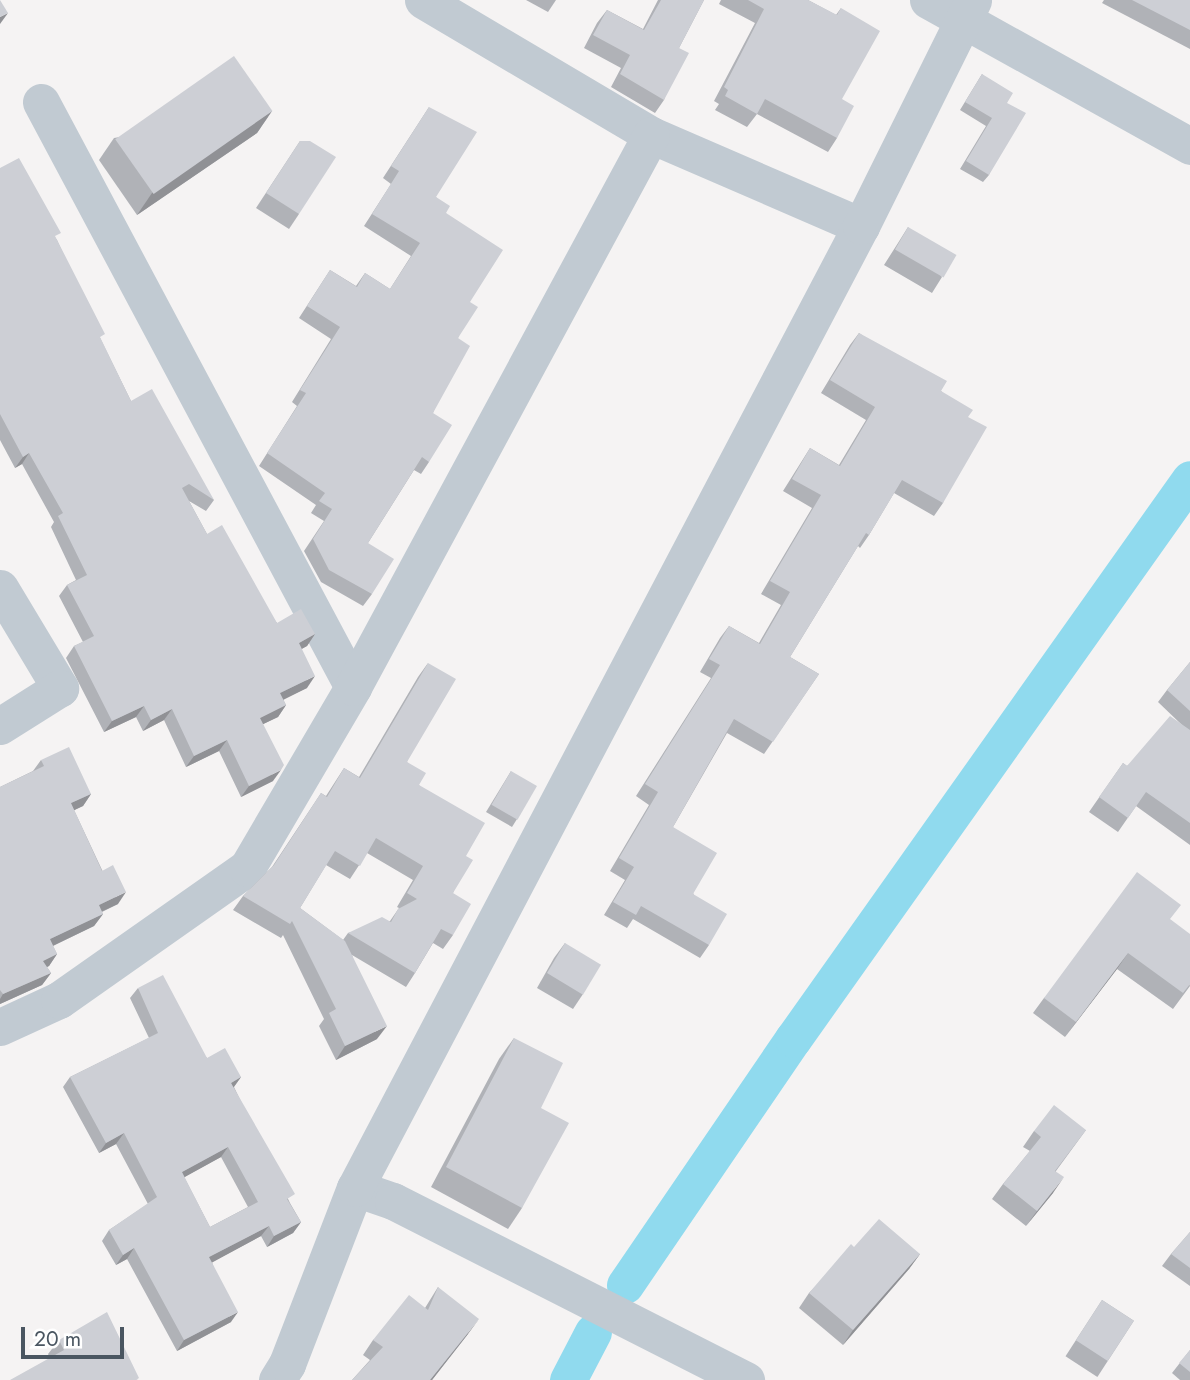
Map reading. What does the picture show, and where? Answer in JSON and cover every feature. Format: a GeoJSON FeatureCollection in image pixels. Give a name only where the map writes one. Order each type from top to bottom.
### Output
{"type":"FeatureCollection","features":[{"type":"Feature","properties":{"kind":"street"},"geometry":{"type":"LineString","coordinates":[[423,0],[651,135],[861,226]]}},
{"type":"Feature","properties":{"kind":"street"},"geometry":{"type":"LineString","coordinates":[[928,0],[967,10],[1190,146]]}},
{"type":"Feature","properties":{"kind":"street"},"geometry":{"type":"LineString","coordinates":[[276,1380],[287,1364],[355,1188],[861,226],[967,10]]}},
{"type":"Feature","properties":{"kind":"street"},"geometry":{"type":"LineString","coordinates":[[41,102],[353,687]]}},
{"type":"Feature","properties":{"kind":"street"},"geometry":{"type":"LineString","coordinates":[[0,1027],[59,1000],[247,868],[353,687],[651,135]]}},
{"type":"Feature","properties":{"kind":"street"},"geometry":{"type":"LineString","coordinates":[[0,588],[60,688],[0,726]]}},
{"type":"Feature","properties":{"kind":"street"},"geometry":{"type":"LineString","coordinates":[[355,1188],[393,1201],[746,1380]]}},
{"type":"Feature","properties":{"kind":"building"},"geometry":{"type":"Polygon","coordinates":[[[0,0],[8,13],[0,17],[0,0]]]}},
{"type":"Feature","properties":{"kind":"building"},"geometry":{"type":"Polygon","coordinates":[[[661,0],[704,0],[679,48],[689,53],[664,100],[620,74],[630,55],[593,35],[607,10],[644,30],[661,0]]]}},
{"type":"Feature","properties":{"kind":"building"},"geometry":{"type":"Polygon","coordinates":[[[748,0],[808,0],[837,15],[841,8],[880,31],[842,99],[854,106],[837,138],[765,99],[757,114],[725,96],[728,90],[724,87],[764,9],[748,0]]]}},
{"type":"Feature","properties":{"kind":"building"},"geometry":{"type":"Polygon","coordinates":[[[1132,0],[1190,0],[1190,30],[1132,0]]]}},
{"type":"Feature","properties":{"kind":"building"},"geometry":{"type":"Polygon","coordinates":[[[234,56],[272,111],[154,194],[115,139],[234,56]]]}},
{"type":"Feature","properties":{"kind":"building"},"geometry":{"type":"Polygon","coordinates":[[[982,74],[1013,93],[1007,103],[1026,113],[989,175],[966,161],[992,118],[965,102],[982,74]]]}},
{"type":"Feature","properties":{"kind":"building"},"geometry":{"type":"Polygon","coordinates":[[[429,107],[477,132],[436,197],[450,206],[446,213],[503,250],[470,302],[478,307],[458,338],[470,346],[433,413],[452,425],[429,462],[422,457],[368,543],[394,559],[372,594],[329,570],[313,539],[332,509],[319,501],[325,493],[267,453],[306,393],[300,390],[340,327],[307,306],[330,270],[357,287],[365,273],[390,289],[420,243],[372,214],[399,171],[391,166],[429,107]]]}},
{"type":"Feature","properties":{"kind":"building"},"geometry":{"type":"Polygon","coordinates":[[[300,141],[310,141],[336,157],[299,214],[266,193],[300,141]]]}},
{"type":"Feature","properties":{"kind":"building"},"geometry":{"type":"Polygon","coordinates":[[[19,158],[61,233],[55,236],[105,334],[100,337],[131,401],[152,389],[214,500],[189,484],[182,488],[207,534],[222,525],[277,623],[301,609],[315,634],[299,643],[315,676],[280,693],[286,705],[260,718],[284,765],[281,770],[249,786],[227,740],[194,756],[172,709],[151,720],[144,706],[112,721],[74,646],[94,636],[67,585],[87,575],[58,516],[63,513],[29,453],[23,457],[0,414],[0,168],[19,158]]]}},
{"type":"Feature","properties":{"kind":"building"},"geometry":{"type":"Polygon","coordinates":[[[908,227],[956,255],[943,278],[895,250],[908,227]]]}},
{"type":"Feature","properties":{"kind":"building"},"geometry":{"type":"Polygon","coordinates":[[[859,333],[947,381],[941,391],[973,410],[968,417],[987,427],[943,503],[902,480],[790,657],[819,674],[773,742],[734,719],[673,827],[717,853],[693,894],[727,914],[709,945],[641,906],[636,915],[613,902],[634,867],[619,858],[658,792],[645,784],[720,665],[709,659],[729,626],[760,644],[790,592],[770,581],[821,495],[792,479],[810,448],[840,466],[875,407],[830,380],[859,333]]]}},
{"type":"Feature","properties":{"kind":"building"},"geometry":{"type":"Polygon","coordinates":[[[1190,662],[1190,711],[1167,690],[1190,662]]]}},
{"type":"Feature","properties":{"kind":"building"},"geometry":{"type":"Polygon","coordinates":[[[428,663],[456,679],[407,762],[426,773],[419,785],[485,823],[466,856],[473,860],[453,893],[471,904],[453,935],[441,929],[415,973],[348,933],[382,917],[391,922],[398,909],[417,899],[407,893],[423,866],[376,838],[360,866],[335,851],[300,908],[345,941],[387,1026],[345,1046],[329,1013],[336,1009],[292,921],[290,924],[243,896],[274,865],[321,793],[327,797],[344,768],[360,778],[428,663]]]}},
{"type":"Feature","properties":{"kind":"building"},"geometry":{"type":"Polygon","coordinates":[[[1170,716],[1190,730],[1190,823],[1146,792],[1128,818],[1099,797],[1123,763],[1127,766],[1170,716]]]}},
{"type":"Feature","properties":{"kind":"building"},"geometry":{"type":"Polygon","coordinates":[[[69,747],[91,794],[71,803],[102,871],[113,865],[126,892],[99,905],[103,914],[50,939],[57,954],[43,961],[51,973],[3,994],[0,990],[0,787],[44,766],[41,760],[69,747]]]}},
{"type":"Feature","properties":{"kind":"building"},"geometry":{"type":"Polygon","coordinates":[[[511,771],[537,786],[517,820],[492,805],[511,771]]]}},
{"type":"Feature","properties":{"kind":"building"},"geometry":{"type":"Polygon","coordinates":[[[1137,872],[1181,905],[1170,919],[1190,934],[1190,984],[1183,993],[1128,953],[1076,1022],[1044,998],[1137,872]]]}},
{"type":"Feature","properties":{"kind":"building"},"geometry":{"type":"Polygon","coordinates":[[[565,943],[601,965],[583,995],[547,973],[565,943]]]}},
{"type":"Feature","properties":{"kind":"building"},"geometry":{"type":"Polygon","coordinates":[[[163,975],[207,1058],[225,1048],[241,1077],[231,1083],[295,1194],[287,1199],[301,1222],[274,1236],[269,1226],[209,1257],[238,1312],[184,1340],[134,1248],[123,1255],[109,1230],[157,1197],[124,1133],[106,1143],[70,1077],[158,1033],[138,988],[163,975]],[[228,1147],[182,1172],[210,1227],[258,1202],[228,1147]]]}},
{"type":"Feature","properties":{"kind":"building"},"geometry":{"type":"Polygon","coordinates":[[[514,1038],[563,1063],[541,1108],[569,1123],[522,1208],[446,1167],[514,1038]]]}},
{"type":"Feature","properties":{"kind":"building"},"geometry":{"type":"Polygon","coordinates":[[[1054,1105],[1086,1130],[1055,1171],[1064,1177],[1037,1211],[1003,1184],[1041,1137],[1034,1131],[1054,1105]]]}},
{"type":"Feature","properties":{"kind":"building"},"geometry":{"type":"Polygon","coordinates":[[[879,1219],[920,1254],[853,1330],[809,1293],[851,1244],[854,1247],[879,1219]]]}},
{"type":"Feature","properties":{"kind":"building"},"geometry":{"type":"Polygon","coordinates":[[[1190,1232],[1190,1268],[1171,1254],[1190,1232]]]}},
{"type":"Feature","properties":{"kind":"building"},"geometry":{"type":"Polygon","coordinates":[[[438,1287],[479,1319],[430,1380],[352,1380],[383,1347],[373,1340],[409,1295],[428,1310],[438,1287]]]}},
{"type":"Feature","properties":{"kind":"building"},"geometry":{"type":"Polygon","coordinates":[[[1102,1300],[1134,1321],[1108,1361],[1076,1340],[1102,1300]]]}},
{"type":"Feature","properties":{"kind":"building"},"geometry":{"type":"Polygon","coordinates":[[[107,1312],[139,1378],[10,1380],[64,1350],[59,1340],[107,1312]]]}},
{"type":"Feature","properties":{"kind":"building"},"geometry":{"type":"Polygon","coordinates":[[[1190,1350],[1190,1372],[1179,1363],[1190,1350]]]}},
{"type":"Feature","properties":{"kind":"waterway"},"geometry":{"type":"LineString","coordinates":[[625,1285],[793,1039],[1190,479]]}},
{"type":"Feature","properties":{"kind":"waterway"},"geometry":{"type":"LineString","coordinates":[[568,1380],[593,1332]]}}]}
